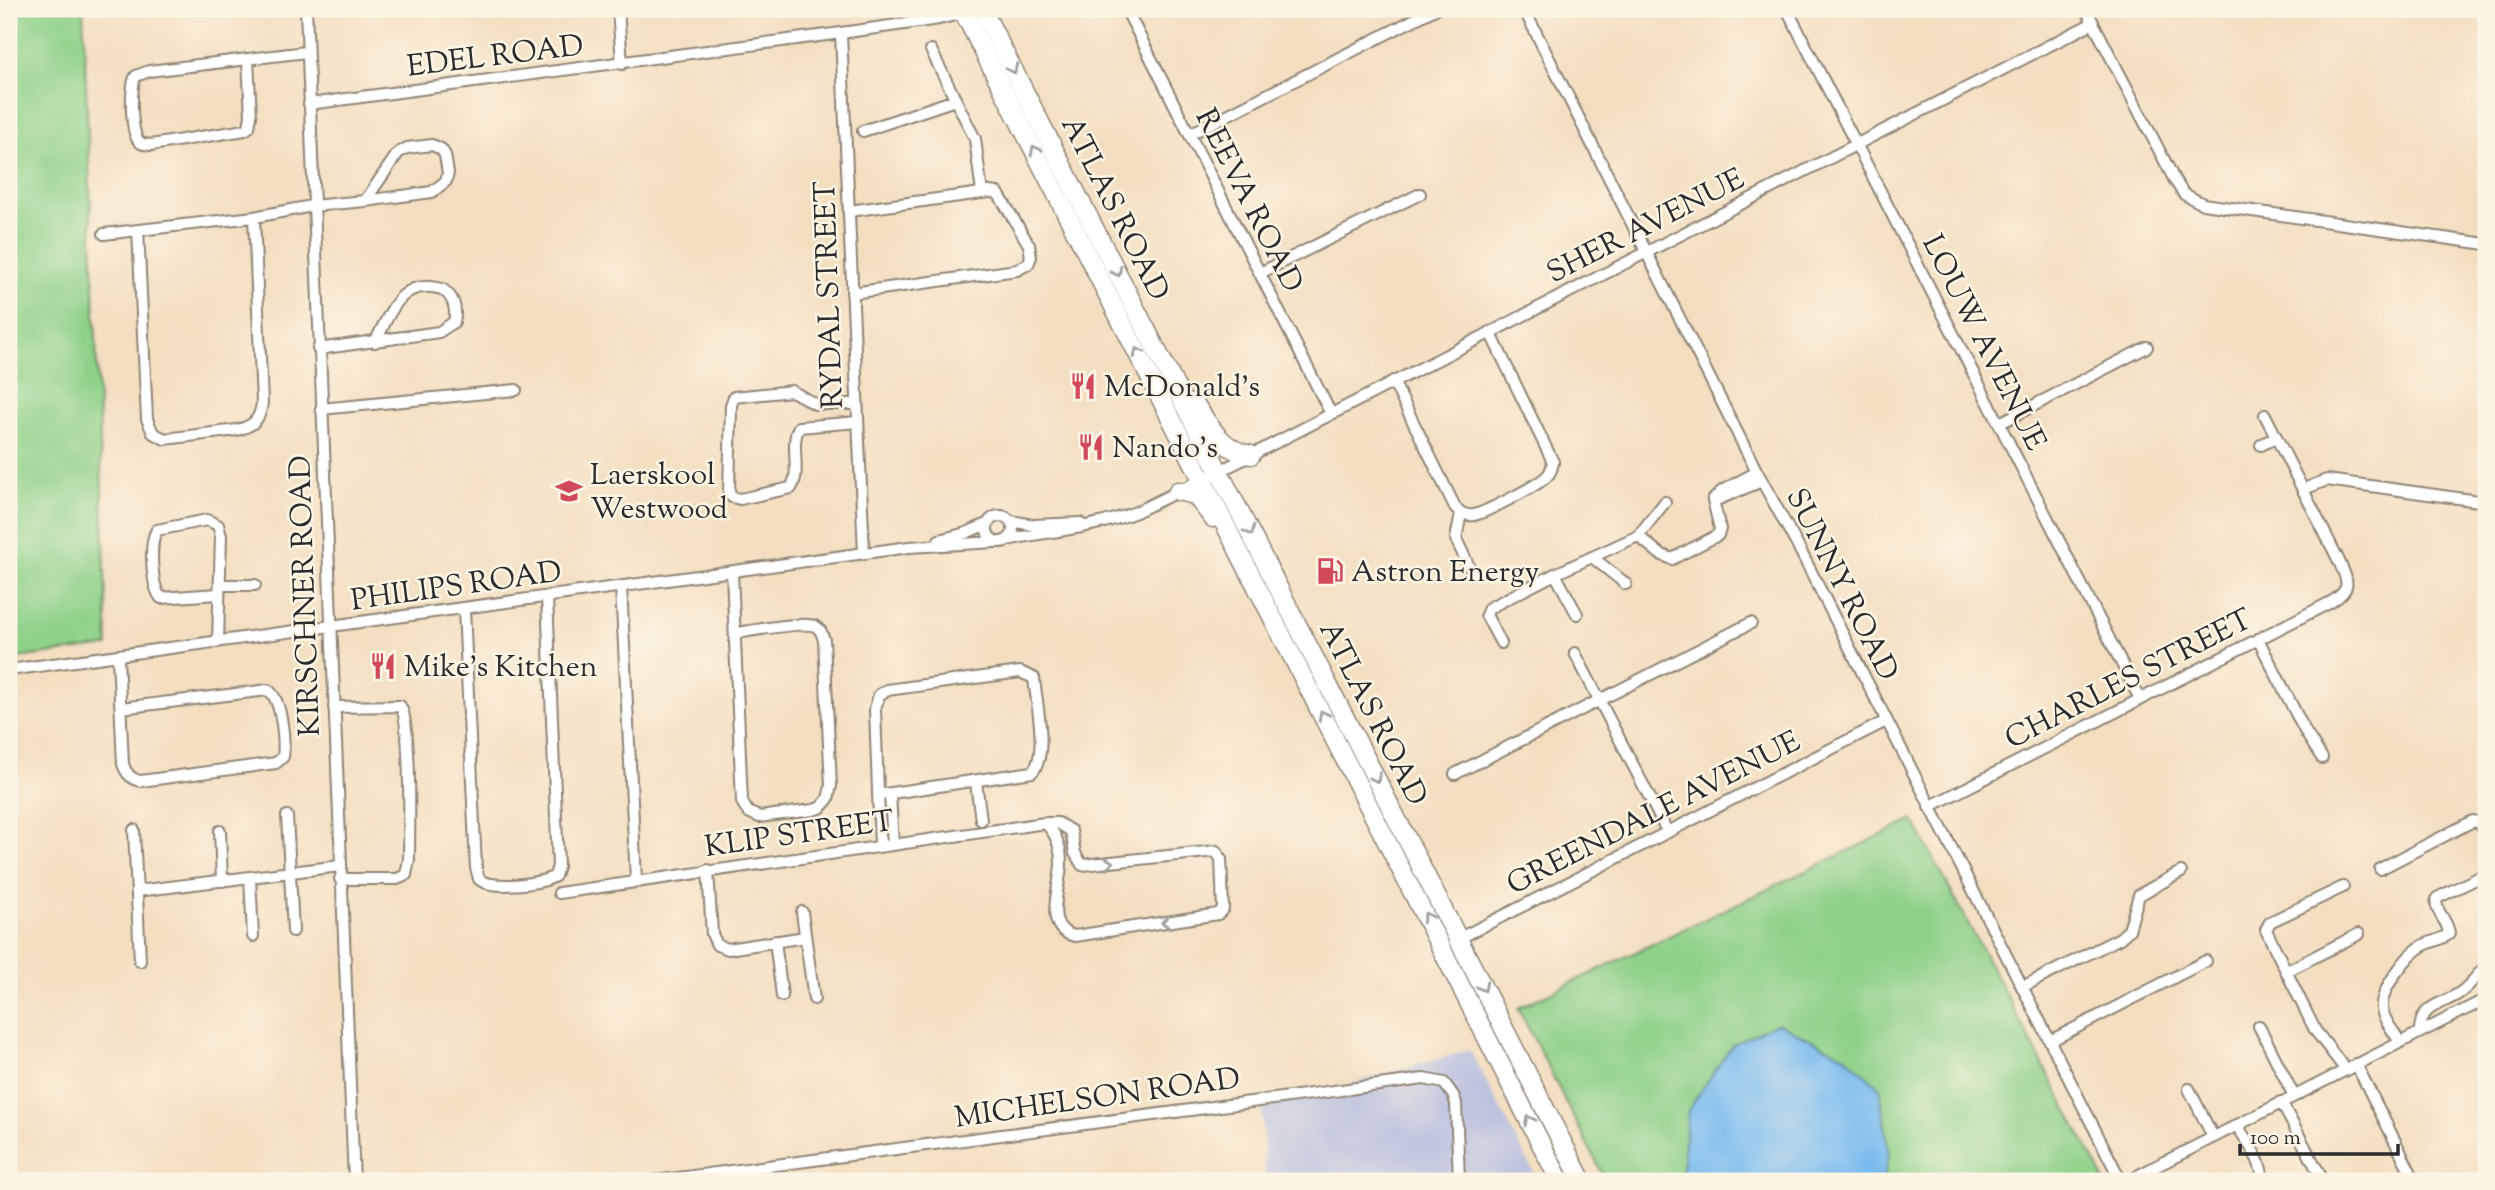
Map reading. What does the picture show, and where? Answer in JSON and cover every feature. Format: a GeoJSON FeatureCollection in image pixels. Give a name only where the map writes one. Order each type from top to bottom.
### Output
{"type":"FeatureCollection","features":[{"type":"Feature","properties":{"kind":"main road","name":"ATLAS ROAD"},"geometry":{"type":"LineString","coordinates":[[971,10],[1162,362],[1211,475],[1242,556],[1582,1181]]}},
{"type":"Feature","properties":{"kind":"main road","name":"ATLAS ROAD"},"geometry":{"type":"LineString","coordinates":[[971,10],[1451,943],[1560,1181]]}},
{"type":"Feature","properties":{"kind":"main road"},"geometry":{"type":"LineString","coordinates":[[1162,362],[1227,447],[1237,453],[1251,455]]}},
{"type":"Feature","properties":{"kind":"main road"},"geometry":{"type":"LineString","coordinates":[[1178,491],[1200,499],[1231,545],[1242,556]]}},
{"type":"Feature","properties":{"kind":"street","name":"KIRSCHNER ROAD"},"geometry":{"type":"LineString","coordinates":[[306,9],[354,1181]]}},
{"type":"Feature","properties":{"kind":"street"},"geometry":{"type":"LineString","coordinates":[[618,9],[622,64]]}},
{"type":"Feature","properties":{"kind":"street","name":"REEVA ROAD"},"geometry":{"type":"LineString","coordinates":[[1126,9],[1331,414]]}},
{"type":"Feature","properties":{"kind":"street"},"geometry":{"type":"LineString","coordinates":[[1190,135],[1435,9]]}},
{"type":"Feature","properties":{"kind":"street","name":"SUNNY ROAD"},"geometry":{"type":"LineString","coordinates":[[1524,9],[2119,1179]]}},
{"type":"Feature","properties":{"kind":"street","name":"LOUW AVENUE"},"geometry":{"type":"LineString","coordinates":[[1787,9],[2140,699]]}},
{"type":"Feature","properties":{"kind":"street"},"geometry":{"type":"LineString","coordinates":[[2086,9],[2184,194],[2203,204],[2486,244]]}},
{"type":"Feature","properties":{"kind":"street","name":"EDEL ROAD"},"geometry":{"type":"LineString","coordinates":[[309,104],[841,33],[939,19],[971,10]]}},
{"type":"Feature","properties":{"kind":"street","name":"SHER AVENUE"},"geometry":{"type":"LineString","coordinates":[[1211,475],[2093,23]]}},
{"type":"Feature","properties":{"kind":"street","name":"RYDAL STREET"},"geometry":{"type":"LineString","coordinates":[[841,33],[864,554]]}},
{"type":"Feature","properties":{"kind":"street"},"geometry":{"type":"LineString","coordinates":[[931,50],[975,139],[982,193]]}},
{"type":"Feature","properties":{"kind":"street"},"geometry":{"type":"LineString","coordinates":[[248,60],[251,116],[249,127],[245,130],[151,145],[140,143],[137,139],[132,85],[136,76],[149,71],[306,52]]}},
{"type":"Feature","properties":{"kind":"street"},"geometry":{"type":"LineString","coordinates":[[863,131],[954,100]]}},
{"type":"Feature","properties":{"kind":"street"},"geometry":{"type":"LineString","coordinates":[[104,234],[254,217],[312,206],[365,201],[432,192],[440,188],[449,173],[445,155],[441,149],[432,145],[407,148],[398,153],[365,201]]}},
{"type":"Feature","properties":{"kind":"street"},"geometry":{"type":"LineString","coordinates":[[849,211],[993,192],[1002,197],[1029,245],[1031,257],[1024,268],[852,293]]}},
{"type":"Feature","properties":{"kind":"street"},"geometry":{"type":"LineString","coordinates":[[1260,273],[1420,194]]}},
{"type":"Feature","properties":{"kind":"street"},"geometry":{"type":"LineString","coordinates":[[138,230],[147,419],[153,433],[164,439],[247,428],[259,418],[262,403],[254,217]]}},
{"type":"Feature","properties":{"kind":"street"},"geometry":{"type":"LineString","coordinates":[[318,349],[375,342],[439,332],[454,321],[453,301],[442,289],[433,286],[412,289],[398,300],[375,342]]}},
{"type":"Feature","properties":{"kind":"street"},"geometry":{"type":"LineString","coordinates":[[1393,381],[1455,507],[1461,513],[1471,516],[1484,512],[1545,479],[1553,466],[1490,332]]}},
{"type":"Feature","properties":{"kind":"street"},"geometry":{"type":"LineString","coordinates":[[2000,423],[2147,346]]}},
{"type":"Feature","properties":{"kind":"street"},"geometry":{"type":"LineString","coordinates":[[321,410],[516,390]]}},
{"type":"Feature","properties":{"kind":"street"},"geometry":{"type":"LineString","coordinates":[[857,404],[815,404],[792,391],[734,397],[731,405],[729,494],[740,499],[791,488],[795,479],[796,434],[799,427],[858,422]]}},
{"type":"Feature","properties":{"kind":"street"},"geometry":{"type":"LineString","coordinates":[[2265,415],[2304,489],[2328,480],[2486,502]]}},
{"type":"Feature","properties":{"kind":"street"},"geometry":{"type":"LineString","coordinates":[[2261,445],[2276,437]]}},
{"type":"Feature","properties":{"kind":"street","name":"PHILIPS ROAD"},"geometry":{"type":"LineString","coordinates":[[909,547],[1001,541],[1119,518],[1211,475]]}},
{"type":"Feature","properties":{"kind":"street"},"geometry":{"type":"LineString","coordinates":[[1638,536],[1668,559],[1675,558],[1718,536],[1720,528],[1713,500],[1760,477]]}},
{"type":"Feature","properties":{"kind":"street","name":"CHARLES STREET"},"geometry":{"type":"LineString","coordinates":[[1929,807],[2331,602],[2347,588],[2346,577],[2304,489]]}},
{"type":"Feature","properties":{"kind":"street"},"geometry":{"type":"LineString","coordinates":[[1501,643],[1486,615],[1488,609],[1555,573],[1638,536],[1665,502]]}},
{"type":"Feature","properties":{"kind":"street"},"geometry":{"type":"LineString","coordinates":[[1461,513],[1456,539],[1472,573]]}},
{"type":"Feature","properties":{"kind":"street"},"geometry":{"type":"LineString","coordinates":[[997,516],[1006,517],[1011,521],[1013,533],[1001,541],[987,533],[987,524],[997,516]]}},
{"type":"Feature","properties":{"kind":"street"},"geometry":{"type":"LineString","coordinates":[[218,642],[220,590],[221,536],[218,525],[213,521],[163,528],[154,534],[154,581],[161,598],[220,590],[255,585]]}},
{"type":"Feature","properties":{"kind":"street","name":"PHILIPS ROAD"},"geometry":{"type":"LineString","coordinates":[[1011,521],[1033,525],[1086,525]]}},
{"type":"Feature","properties":{"kind":"street","name":"PHILIPS ROAD"},"geometry":{"type":"LineString","coordinates":[[9,670],[864,554],[909,547],[966,533],[987,524]]}},
{"type":"Feature","properties":{"kind":"street"},"geometry":{"type":"LineString","coordinates":[[1592,557],[1626,584]]}},
{"type":"Feature","properties":{"kind":"street"},"geometry":{"type":"LineString","coordinates":[[732,572],[742,802],[752,815],[758,817],[820,808],[828,799],[831,786],[822,634],[819,629],[806,625],[736,633]]}},
{"type":"Feature","properties":{"kind":"street"},"geometry":{"type":"LineString","coordinates":[[1555,573],[1577,614]]}},
{"type":"Feature","properties":{"kind":"street"},"geometry":{"type":"LineString","coordinates":[[621,587],[636,880]]}},
{"type":"Feature","properties":{"kind":"street"},"geometry":{"type":"LineString","coordinates":[[464,609],[479,879],[487,885],[500,886],[546,880],[555,876],[558,866],[547,597]]}},
{"type":"Feature","properties":{"kind":"street"},"geometry":{"type":"LineString","coordinates":[[1455,774],[1751,623]]}},
{"type":"Feature","properties":{"kind":"street"},"geometry":{"type":"LineString","coordinates":[[2258,639],[2306,733],[2322,758]]}},
{"type":"Feature","properties":{"kind":"street"},"geometry":{"type":"LineString","coordinates":[[1575,653],[1667,831]]}},
{"type":"Feature","properties":{"kind":"street"},"geometry":{"type":"LineString","coordinates":[[118,657],[123,764],[130,777],[141,781],[276,763],[284,757],[279,709],[276,698],[268,690],[121,708]]}},
{"type":"Feature","properties":{"kind":"street"},"geometry":{"type":"LineString","coordinates":[[884,795],[1028,774],[1038,766],[1040,756],[1040,726],[1034,678],[1020,672],[882,692],[877,698],[875,709],[884,795],[893,845]]}},
{"type":"Feature","properties":{"kind":"street"},"geometry":{"type":"LineString","coordinates":[[334,707],[400,706],[404,714],[407,746],[409,859],[406,875],[397,879],[340,879]]}},
{"type":"Feature","properties":{"kind":"street","name":"GREENDALE AVENUE"},"geometry":{"type":"LineString","coordinates":[[1451,943],[1886,721]]}},
{"type":"Feature","properties":{"kind":"street"},"geometry":{"type":"LineString","coordinates":[[976,782],[981,820]]}},
{"type":"Feature","properties":{"kind":"street"},"geometry":{"type":"LineString","coordinates":[[880,846],[884,795]]}},
{"type":"Feature","properties":{"kind":"street"},"geometry":{"type":"LineString","coordinates":[[286,816],[293,931]]}},
{"type":"Feature","properties":{"kind":"street"},"geometry":{"type":"LineString","coordinates":[[2380,869],[2473,821],[2480,823],[2486,832]]}},
{"type":"Feature","properties":{"kind":"street"},"geometry":{"type":"LineString","coordinates":[[1045,823],[1058,823],[1068,827],[1078,860],[1087,866],[1216,851],[1222,859],[1223,909],[1218,914],[1075,936],[1061,931],[1056,922],[1056,894],[1061,863],[1053,830],[1045,823]]}},
{"type":"Feature","properties":{"kind":"street","name":"KLIP STREET"},"geometry":{"type":"LineString","coordinates":[[559,892],[1045,823]]}},
{"type":"Feature","properties":{"kind":"street"},"geometry":{"type":"LineString","coordinates":[[134,830],[140,961]]}},
{"type":"Feature","properties":{"kind":"street"},"geometry":{"type":"LineString","coordinates":[[220,831],[222,881]]}},
{"type":"Feature","properties":{"kind":"street"},"geometry":{"type":"LineString","coordinates":[[137,891],[340,866]]}},
{"type":"Feature","properties":{"kind":"street"},"geometry":{"type":"LineString","coordinates":[[708,870],[712,934],[717,945],[728,948],[805,937]]}},
{"type":"Feature","properties":{"kind":"street"},"geometry":{"type":"LineString","coordinates":[[2022,987],[2120,938],[2129,930],[2139,895],[2181,872]]}},
{"type":"Feature","properties":{"kind":"street"},"geometry":{"type":"LineString","coordinates":[[2400,1042],[2382,1011],[2382,999],[2386,990],[2414,952],[2449,934],[2449,927],[2436,907],[2437,898],[2486,874]]}},
{"type":"Feature","properties":{"kind":"street"},"geometry":{"type":"LineString","coordinates":[[250,878],[253,936]]}},
{"type":"Feature","properties":{"kind":"street"},"geometry":{"type":"LineString","coordinates":[[2343,887],[2270,922],[2267,926],[2268,934],[2315,1030],[2351,1067],[2415,1181]]}},
{"type":"Feature","properties":{"kind":"street"},"geometry":{"type":"LineString","coordinates":[[802,912],[814,999]]}},
{"type":"Feature","properties":{"kind":"street"},"geometry":{"type":"LineString","coordinates":[[2287,971],[2359,934]]}},
{"type":"Feature","properties":{"kind":"street"},"geometry":{"type":"LineString","coordinates":[[775,941],[782,996]]}},
{"type":"Feature","properties":{"kind":"street"},"geometry":{"type":"LineString","coordinates":[[2050,1041],[2206,961]]}},
{"type":"Feature","properties":{"kind":"street"},"geometry":{"type":"LineString","coordinates":[[2420,1032],[2423,1014],[2462,991],[2486,965]]}},
{"type":"Feature","properties":{"kind":"street"},"geometry":{"type":"LineString","coordinates":[[2119,1179],[2135,1178],[2486,999]]}},
{"type":"Feature","properties":{"kind":"street"},"geometry":{"type":"LineString","coordinates":[[2259,1026],[2294,1096]]}},
{"type":"Feature","properties":{"kind":"street","name":"MICHELSON ROAD"},"geometry":{"type":"LineString","coordinates":[[655,1181],[1424,1079],[1444,1083],[1453,1095],[1459,1181]]}},
{"type":"Feature","properties":{"kind":"street"},"geometry":{"type":"LineString","coordinates":[[2189,1089],[2213,1137]]}},
{"type":"Feature","properties":{"kind":"street"},"geometry":{"type":"LineString","coordinates":[[2281,1102],[2319,1173]]}},
{"type":"Feature","properties":{"kind":"street"},"geometry":{"type":"LineString","coordinates":[[2236,1125],[2259,1163],[2262,1181]]}},
{"type":"Feature","properties":{"kind":"shaded area"},"geometry":{"type":"Polygon","coordinates":[[[1470,1050],[1538,1181],[1265,1181],[1262,1109],[1470,1050]]]}},
{"type":"Feature","properties":{"kind":"green space"},"geometry":{"type":"Polygon","coordinates":[[[9,9],[83,9],[108,646],[9,659],[9,9]]]}},
{"type":"Feature","properties":{"kind":"green space"},"geometry":{"type":"Polygon","coordinates":[[[1913,820],[2105,1181],[1606,1181],[1518,1008],[1913,820]]]}},
{"type":"Feature","properties":{"kind":"water"},"geometry":{"type":"Polygon","coordinates":[[[1777,1023],[1847,1057],[1880,1088],[1889,1156],[1883,1181],[1681,1181],[1688,1110],[1733,1044],[1777,1023]]]}},
{"type":"Feature","properties":{"kind":"place","name":"McDonald's"},"geometry":{"type":"Point","coordinates":[1083,386]}},
{"type":"Feature","properties":{"kind":"place","name":"Nando's"},"geometry":{"type":"Point","coordinates":[1091,447]}},
{"type":"Feature","properties":{"kind":"place","name":"Laerskool Westwood"},"geometry":{"type":"Point","coordinates":[569,491]}},
{"type":"Feature","properties":{"kind":"place","name":"Astron Energy"},"geometry":{"type":"Point","coordinates":[1330,571]}},
{"type":"Feature","properties":{"kind":"place","name":"Mike's Kitchen"},"geometry":{"type":"Point","coordinates":[383,666]}}]}
